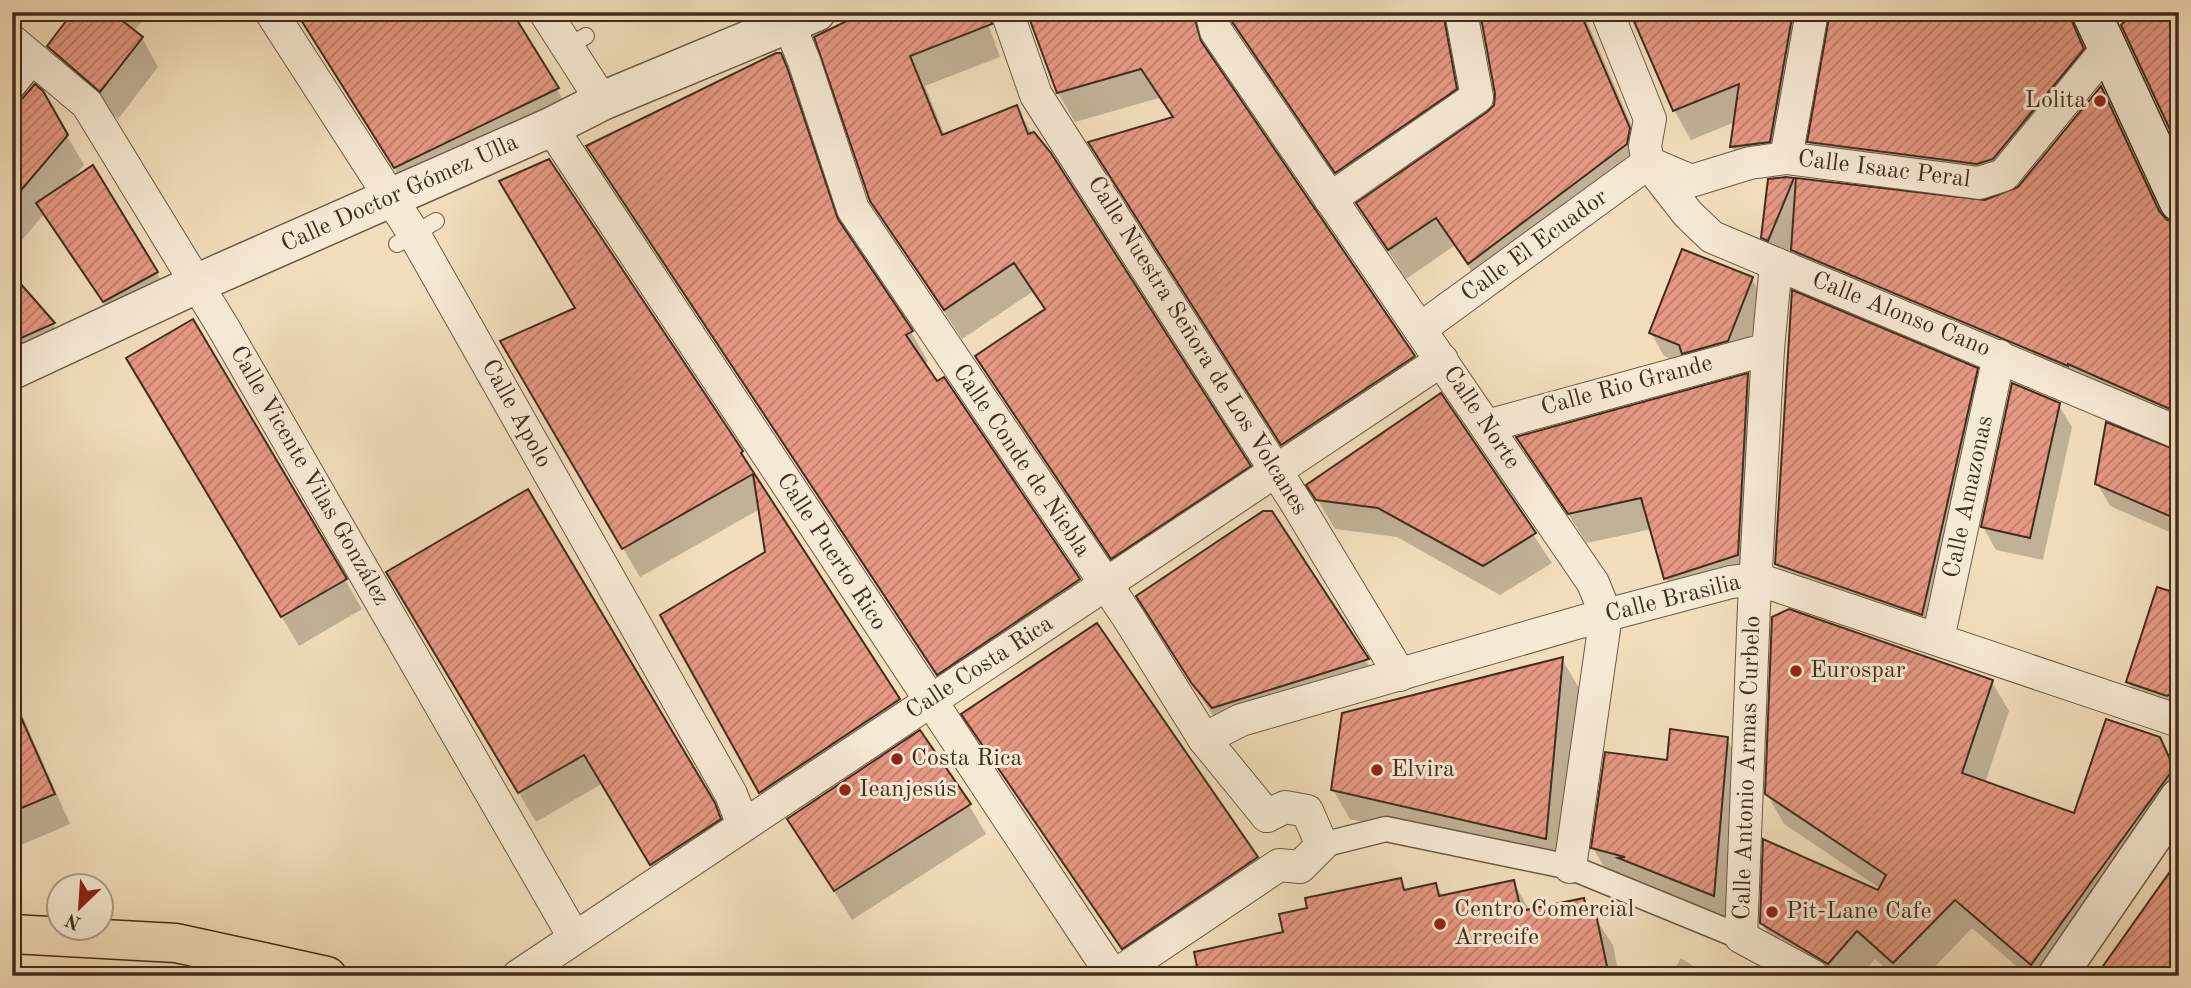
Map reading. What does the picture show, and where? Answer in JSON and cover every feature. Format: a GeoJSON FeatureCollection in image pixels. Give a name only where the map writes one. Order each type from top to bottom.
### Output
{"type":"FeatureCollection","features":[{"type":"Feature","properties":{"kind":"main road"},"geometry":{"type":"LineString","coordinates":[[12,934],[176,943],[327,976]]}},
{"type":"Feature","properties":{"kind":"street","name":"Calle Apolo"},"geometry":{"type":"LineString","coordinates":[[271,12],[416,233],[731,794],[743,825]]}},
{"type":"Feature","properties":{"kind":"street"},"geometry":{"type":"LineString","coordinates":[[545,12],[576,41],[602,101]]}},
{"type":"Feature","properties":{"kind":"street","name":"Calle Nuestra Señora de Los Volcanes"},"geometry":{"type":"LineString","coordinates":[[1007,12],[1036,95],[1276,472],[1382,641],[1400,675]]}},
{"type":"Feature","properties":{"kind":"street","name":"Calle Norte"},"geometry":{"type":"LineString","coordinates":[[1211,12],[1216,31],[1593,583],[1606,615]]}},
{"type":"Feature","properties":{"kind":"street"},"geometry":{"type":"LineString","coordinates":[[1330,199],[1477,97],[1461,12]]}},
{"type":"Feature","properties":{"kind":"street"},"geometry":{"type":"LineString","coordinates":[[1606,12],[1650,119],[1645,146],[1648,163]]}},
{"type":"Feature","properties":{"kind":"street"},"geometry":{"type":"LineString","coordinates":[[1786,158],[1812,12]]}},
{"type":"Feature","properties":{"kind":"street"},"geometry":{"type":"LineString","coordinates":[[2091,12],[2179,202]]}},
{"type":"Feature","properties":{"kind":"street","name":"Calle Doctor Gómez Ulla"},"geometry":{"type":"LineString","coordinates":[[12,370],[551,127],[602,101],[796,16]]}},
{"type":"Feature","properties":{"kind":"street","name":"Calle Conde de Niebla"},"geometry":{"type":"LineString","coordinates":[[796,16],[853,209],[1104,586],[1128,617],[1204,738],[1267,816]]}},
{"type":"Feature","properties":{"kind":"street","name":"Calle Isaac Peral"},"geometry":{"type":"LineString","coordinates":[[1648,163],[1691,181],[1750,163],[1786,158],[1979,183],[2004,175],[2108,48]]}},
{"type":"Feature","properties":{"kind":"street"},"geometry":{"type":"LineString","coordinates":[[12,88],[24,50]]}},
{"type":"Feature","properties":{"kind":"street","name":"Calle Vicente Vilas González"},"geometry":{"type":"LineString","coordinates":[[24,50],[87,104],[198,284],[574,937]]}},
{"type":"Feature","properties":{"kind":"street","name":"Calle Puerto Rico"},"geometry":{"type":"LineString","coordinates":[[551,127],[1113,976]]}},
{"type":"Feature","properties":{"kind":"street","name":"Calle Alonso Cano"},"geometry":{"type":"LineString","coordinates":[[1648,163],[1688,214],[1712,237],[2179,433]]}},
{"type":"Feature","properties":{"kind":"street","name":"Calle El Ecuador"},"geometry":{"type":"LineString","coordinates":[[1420,329],[1648,163]]}},
{"type":"Feature","properties":{"kind":"street","name":"Calle Antonio Armas Curbelo"},"geometry":{"type":"LineString","coordinates":[[1741,937],[1768,349],[1776,264]]}},
{"type":"Feature","properties":{"kind":"street","name":"Calle Rio Grande"},"geometry":{"type":"LineString","coordinates":[[1487,426],[1768,349]]}},
{"type":"Feature","properties":{"kind":"street","name":"Calle Amazonas"},"geometry":{"type":"LineString","coordinates":[[1938,639],[1999,356]]}},
{"type":"Feature","properties":{"kind":"street","name":"Calle Costa Rica"},"geometry":{"type":"LineString","coordinates":[[518,976],[1441,360]]}},
{"type":"Feature","properties":{"kind":"street","name":"Calle Brasilia"},"geometry":{"type":"LineString","coordinates":[[1204,738],[1241,720],[1606,615],[1731,582],[1757,579],[2179,721]]}},
{"type":"Feature","properties":{"kind":"street"},"geometry":{"type":"LineString","coordinates":[[1570,867],[1606,615]]}},
{"type":"Feature","properties":{"kind":"street"},"geometry":{"type":"LineString","coordinates":[[2068,972],[2179,798]]}},
{"type":"Feature","properties":{"kind":"street"},"geometry":{"type":"LineString","coordinates":[[1279,865],[1267,845],[1267,816],[1285,807],[1307,811],[1322,845]]}},
{"type":"Feature","properties":{"kind":"street"},"geometry":{"type":"LineString","coordinates":[[1113,976],[1279,865],[1300,867],[1322,845],[1386,829],[1570,867],[1741,937],[1813,976]]}},
{"type":"Feature","properties":{"kind":"building"},"geometry":{"type":"Polygon","coordinates":[[[73,12],[111,12],[143,37],[100,92],[47,46],[73,12]]]}},
{"type":"Feature","properties":{"kind":"building"},"geometry":{"type":"Polygon","coordinates":[[[296,12],[512,12],[559,88],[394,168],[296,12]]]}},
{"type":"Feature","properties":{"kind":"building"},"geometry":{"type":"Polygon","coordinates":[[[865,12],[989,12],[992,24],[910,56],[942,135],[1017,105],[1028,134],[1034,132],[1051,153],[1251,466],[1111,559],[975,356],[1045,309],[1014,263],[944,310],[870,201],[814,37],[865,12]]]}},
{"type":"Feature","properties":{"kind":"building"},"geometry":{"type":"Polygon","coordinates":[[[1027,12],[1193,12],[1201,41],[1415,356],[1281,445],[1088,142],[1173,117],[1141,69],[1057,93],[1027,12]]]}},
{"type":"Feature","properties":{"kind":"building"},"geometry":{"type":"Polygon","coordinates":[[[1230,12],[1443,12],[1457,89],[1335,173],[1233,23],[1230,12]]]}},
{"type":"Feature","properties":{"kind":"building"},"geometry":{"type":"Polygon","coordinates":[[[1480,12],[1580,12],[1630,128],[1627,144],[1468,264],[1436,218],[1388,250],[1356,203],[1494,105],[1495,94],[1480,12]]]}},
{"type":"Feature","properties":{"kind":"building"},"geometry":{"type":"Polygon","coordinates":[[[1630,12],[1793,12],[1770,142],[1730,147],[1739,84],[1673,111],[1630,12]]]}},
{"type":"Feature","properties":{"kind":"building"},"geometry":{"type":"Polygon","coordinates":[[[1830,12],[2003,12],[2024,16],[2032,12],[2068,12],[2084,49],[1993,159],[1977,164],[1807,142],[1830,12]]]}},
{"type":"Feature","properties":{"kind":"building"},"geometry":{"type":"Polygon","coordinates":[[[2135,12],[2179,12],[2179,149],[2121,25],[2135,12]]]}},
{"type":"Feature","properties":{"kind":"building"},"geometry":{"type":"Polygon","coordinates":[[[776,53],[781,53],[787,67],[838,219],[913,331],[906,335],[937,381],[944,377],[1080,579],[937,675],[586,146],[776,53]]]}},
{"type":"Feature","properties":{"kind":"building"},"geometry":{"type":"Polygon","coordinates":[[[35,84],[43,91],[68,135],[12,201],[12,102],[23,98],[35,84]]]}},
{"type":"Feature","properties":{"kind":"building"},"geometry":{"type":"Polygon","coordinates":[[[2101,86],[2159,211],[2167,220],[2179,224],[2179,413],[2068,364],[1791,250],[1796,178],[1985,200],[2018,187],[2101,86]]]}},
{"type":"Feature","properties":{"kind":"building"},"geometry":{"type":"Polygon","coordinates":[[[549,159],[743,451],[741,453],[900,699],[759,793],[660,615],[765,552],[753,474],[622,549],[500,341],[575,308],[499,181],[549,159]]]}},
{"type":"Feature","properties":{"kind":"building"},"geometry":{"type":"Polygon","coordinates":[[[93,165],[158,272],[103,302],[36,203],[93,165]]]}},
{"type":"Feature","properties":{"kind":"building"},"geometry":{"type":"Polygon","coordinates":[[[1794,178],[1768,241],[1761,238],[1768,179],[1794,178]]]}},
{"type":"Feature","properties":{"kind":"building"},"geometry":{"type":"Polygon","coordinates":[[[1682,249],[1753,277],[1728,341],[1682,354],[1679,345],[1649,333],[1682,249]]]}},
{"type":"Feature","properties":{"kind":"building"},"geometry":{"type":"Polygon","coordinates":[[[12,274],[55,323],[12,342],[12,274]]]}},
{"type":"Feature","properties":{"kind":"building"},"geometry":{"type":"Polygon","coordinates":[[[1792,290],[1978,368],[1922,615],[1775,564],[1792,290]]]}},
{"type":"Feature","properties":{"kind":"building"},"geometry":{"type":"Polygon","coordinates":[[[193,319],[347,579],[281,617],[126,358],[193,319]]]}},
{"type":"Feature","properties":{"kind":"building"},"geometry":{"type":"Polygon","coordinates":[[[1748,373],[1738,555],[1664,579],[1641,498],[1568,514],[1516,437],[1748,373]]]}},
{"type":"Feature","properties":{"kind":"building"},"geometry":{"type":"Polygon","coordinates":[[[2012,383],[2060,403],[2030,538],[1981,527],[2012,383]]]}},
{"type":"Feature","properties":{"kind":"building"},"geometry":{"type":"Polygon","coordinates":[[[1441,393],[1536,533],[1483,566],[1378,508],[1316,500],[1306,485],[1441,393]]]}},
{"type":"Feature","properties":{"kind":"building"},"geometry":{"type":"Polygon","coordinates":[[[2106,422],[2179,451],[2179,520],[2095,484],[2106,422]]]}},
{"type":"Feature","properties":{"kind":"building"},"geometry":{"type":"Polygon","coordinates":[[[528,489],[715,803],[721,819],[650,865],[584,755],[518,793],[386,572],[528,489]]]}},
{"type":"Feature","properties":{"kind":"building"},"geometry":{"type":"Polygon","coordinates":[[[1263,511],[1272,511],[1369,659],[1212,708],[1192,684],[1136,596],[1263,511]]]}},
{"type":"Feature","properties":{"kind":"building"},"geometry":{"type":"Polygon","coordinates":[[[2157,587],[2179,594],[2179,688],[2167,696],[2126,682],[2157,587]]]}},
{"type":"Feature","properties":{"kind":"building"},"geometry":{"type":"Polygon","coordinates":[[[1789,609],[1993,680],[1962,773],[2074,813],[2106,719],[2160,737],[2174,768],[2031,965],[1955,900],[1893,963],[1857,931],[1828,964],[1760,923],[1763,839],[1878,890],[1886,875],[1765,794],[1772,617],[1789,609]]]}},
{"type":"Feature","properties":{"kind":"building"},"geometry":{"type":"Polygon","coordinates":[[[1097,623],[1258,857],[1122,949],[961,714],[1097,623]]]}},
{"type":"Feature","properties":{"kind":"building"},"geometry":{"type":"Polygon","coordinates":[[[1563,657],[1546,839],[1331,790],[1342,713],[1563,657]]]}},
{"type":"Feature","properties":{"kind":"building"},"geometry":{"type":"Polygon","coordinates":[[[12,697],[55,794],[12,812],[12,697]]]}},
{"type":"Feature","properties":{"kind":"building"},"geometry":{"type":"Polygon","coordinates":[[[1670,729],[1728,737],[1714,896],[1618,858],[1625,857],[1591,848],[1605,752],[1667,760],[1670,729]]]}},
{"type":"Feature","properties":{"kind":"building"},"geometry":{"type":"Polygon","coordinates":[[[920,730],[971,804],[834,891],[787,819],[920,730]]]}},
{"type":"Feature","properties":{"kind":"building"},"geometry":{"type":"Polygon","coordinates":[[[2179,859],[2179,976],[2096,976],[2179,859]]]}},
{"type":"Feature","properties":{"kind":"building","name":"Centro Comercial Arrecife"},"geometry":{"type":"Polygon","coordinates":[[[1401,878],[1404,890],[1436,883],[1439,896],[1514,880],[1521,911],[1584,898],[1588,915],[1596,914],[1609,976],[1199,976],[1194,952],[1283,932],[1279,914],[1307,908],[1305,898],[1401,878]]]}},
{"type":"Feature","properties":{"kind":"place","name":"Lolita"},"geometry":{"type":"Point","coordinates":[2100,101]}},
{"type":"Feature","properties":{"kind":"place","name":"Eurospar"},"geometry":{"type":"Point","coordinates":[1796,671]}},
{"type":"Feature","properties":{"kind":"place","name":"Costa Rica"},"geometry":{"type":"Point","coordinates":[897,759]}},
{"type":"Feature","properties":{"kind":"place","name":"Elvira"},"geometry":{"type":"Point","coordinates":[1377,770]}},
{"type":"Feature","properties":{"kind":"place","name":"Ieanjesús"},"geometry":{"type":"Point","coordinates":[845,790]}},
{"type":"Feature","properties":{"kind":"place","name":"Pit-Lane Cafe"},"geometry":{"type":"Point","coordinates":[1772,912]}},
{"type":"Feature","properties":{"kind":"place","name":"Centro Comercial Arrecife"},"geometry":{"type":"Point","coordinates":[1440,924]}}]}
